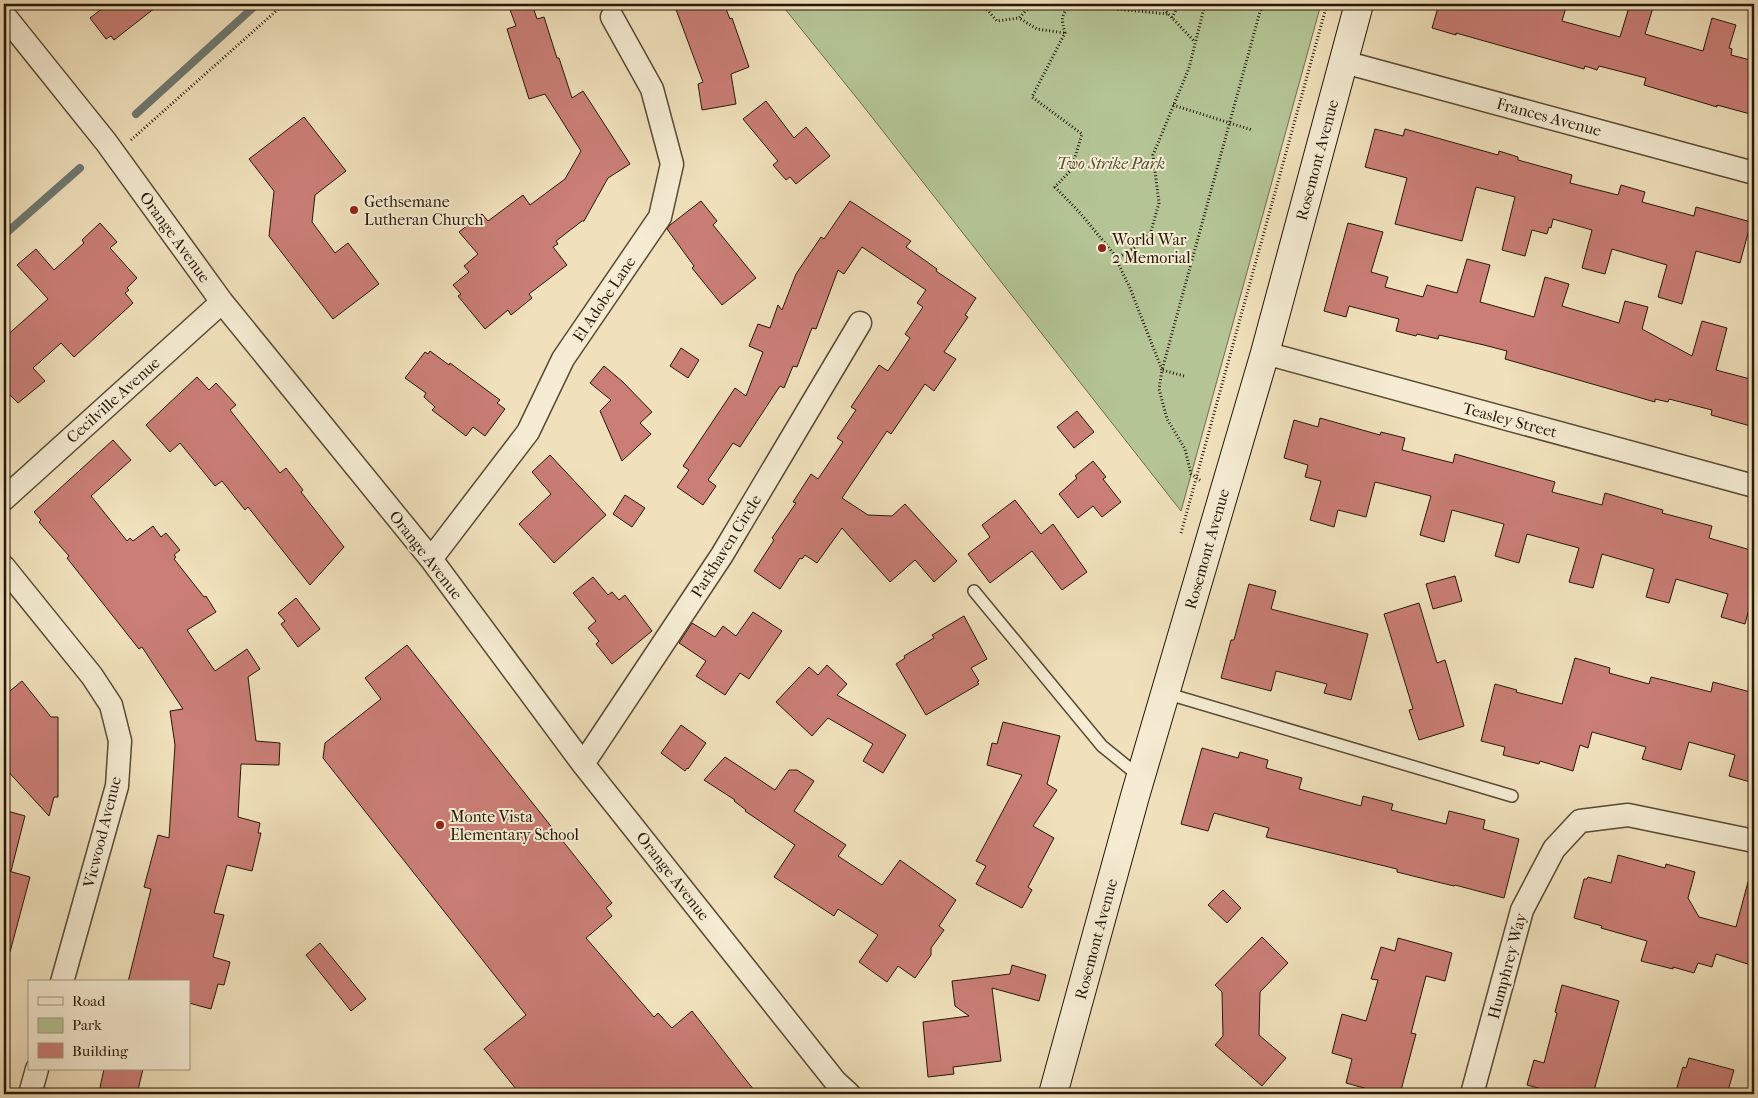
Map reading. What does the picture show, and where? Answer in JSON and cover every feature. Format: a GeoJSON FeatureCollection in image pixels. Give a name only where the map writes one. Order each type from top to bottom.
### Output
{"type":"FeatureCollection","features":[{"type":"Feature","properties":{"kind":"street","name":"Rosemont Avenue"},"geometry":{"type":"LineString","coordinates":[[1053,1094],[1165,693],[1265,353],[1359,4]]}},
{"type":"Feature","properties":{"kind":"street","name":"Orange Avenue"},"geometry":{"type":"LineString","coordinates":[[4,15],[114,155],[222,302],[431,559],[583,764],[835,1081],[849,1094]]}},
{"type":"Feature","properties":{"kind":"street","name":"El Adobe Lane"},"geometry":{"type":"LineString","coordinates":[[431,559],[528,432],[563,359],[660,217],[672,164],[652,89],[612,17]]}},
{"type":"Feature","properties":{"kind":"street","name":"Frances Avenue"},"geometry":{"type":"LineString","coordinates":[[1344,62],[1754,173]]}},
{"type":"Feature","properties":{"kind":"street","name":"Cecilville Avenue"},"geometry":{"type":"LineString","coordinates":[[4,498],[222,302]]}},
{"type":"Feature","properties":{"kind":"street","name":"Parkhaven Circle"},"geometry":{"type":"LineString","coordinates":[[583,764],[722,555],[860,324]]}},
{"type":"Feature","properties":{"kind":"street","name":"Teasley Street"},"geometry":{"type":"LineString","coordinates":[[1265,353],[1754,486]]}},
{"type":"Feature","properties":{"kind":"street","name":"Vicwood Avenue"},"geometry":{"type":"LineString","coordinates":[[4,567],[92,676],[111,705],[120,741],[117,786],[63,980]]}},
{"type":"Feature","properties":{"kind":"street","name":"Humphrey Way"},"geometry":{"type":"LineString","coordinates":[[1472,1094],[1522,910],[1554,849],[1580,821],[1628,815],[1754,841]]}},
{"type":"Feature","properties":{"kind":"street"},"geometry":{"type":"LineString","coordinates":[[30,1094],[37,1070]]}},
{"type":"Feature","properties":{"kind":"lane"},"geometry":{"type":"LineString","coordinates":[[974,591],[1102,746],[1141,777]]}},
{"type":"Feature","properties":{"kind":"lane"},"geometry":{"type":"LineString","coordinates":[[1165,693],[1512,796]]}},
{"type":"Feature","properties":{"kind":"path"},"geometry":{"type":"LineString","coordinates":[[114,155],[284,4]]}},
{"type":"Feature","properties":{"kind":"path"},"geometry":{"type":"LineString","coordinates":[[982,4],[997,21],[1020,18],[1037,29],[1065,33]]}},
{"type":"Feature","properties":{"kind":"path"},"geometry":{"type":"LineString","coordinates":[[1020,18],[1032,4]]}},
{"type":"Feature","properties":{"kind":"path"},"geometry":{"type":"LineString","coordinates":[[1072,4],[1064,11],[1062,22],[1065,33],[1032,96],[1082,134],[1071,170],[1055,187],[1081,214],[1113,253],[1130,288],[1162,370]]}},
{"type":"Feature","properties":{"kind":"path"},"geometry":{"type":"LineString","coordinates":[[1090,4],[1116,9],[1168,14]]}},
{"type":"Feature","properties":{"kind":"path"},"geometry":{"type":"LineString","coordinates":[[1159,4],[1195,43]]}},
{"type":"Feature","properties":{"kind":"path"},"geometry":{"type":"LineString","coordinates":[[1172,18],[1179,4]]}},
{"type":"Feature","properties":{"kind":"path"},"geometry":{"type":"LineString","coordinates":[[1116,259],[1139,246],[1151,231],[1159,203],[1153,156],[1189,68],[1205,4]]}},
{"type":"Feature","properties":{"kind":"path"},"geometry":{"type":"LineString","coordinates":[[1191,474],[1185,449],[1168,419],[1159,389],[1162,370],[1262,4]]}},
{"type":"Feature","properties":{"kind":"path"},"geometry":{"type":"LineString","coordinates":[[1181,533],[1327,4]]}},
{"type":"Feature","properties":{"kind":"path"},"geometry":{"type":"LineString","coordinates":[[1173,105],[1252,130]]}},
{"type":"Feature","properties":{"kind":"path"},"geometry":{"type":"LineString","coordinates":[[1162,370],[1184,376]]}},
{"type":"Feature","properties":{"kind":"green space","name":"Two Strike Park"},"geometry":{"type":"Polygon","coordinates":[[[781,4],[1321,4],[1181,511],[860,102],[781,4]]]}},
{"type":"Feature","properties":{"kind":"building"},"geometry":{"type":"Polygon","coordinates":[[[108,4],[160,4],[114,40],[111,36],[106,39],[90,18],[108,4]]]}},
{"type":"Feature","properties":{"kind":"building"},"geometry":{"type":"Polygon","coordinates":[[[508,4],[532,4],[537,19],[544,17],[572,98],[583,91],[630,164],[608,178],[584,221],[556,241],[558,244],[553,247],[567,265],[529,294],[532,298],[511,315],[508,310],[485,329],[458,296],[461,294],[453,285],[469,272],[464,266],[478,254],[459,232],[482,214],[488,221],[523,195],[530,205],[565,179],[581,151],[545,94],[529,99],[507,29],[516,26],[508,4]]]}},
{"type":"Feature","properties":{"kind":"building"},"geometry":{"type":"Polygon","coordinates":[[[674,4],[724,4],[730,19],[732,18],[749,67],[731,74],[736,104],[702,110],[698,84],[703,82],[674,4]]]}},
{"type":"Feature","properties":{"kind":"building"},"geometry":{"type":"Polygon","coordinates":[[[1439,4],[1567,4],[1562,21],[1620,37],[1630,4],[1654,4],[1645,34],[1703,51],[1712,18],[1736,25],[1729,48],[1732,49],[1731,55],[1754,61],[1754,115],[1717,105],[1717,107],[1644,85],[1646,78],[1599,66],[1597,70],[1585,66],[1584,69],[1432,28],[1439,4]]]}},
{"type":"Feature","properties":{"kind":"building"},"geometry":{"type":"Polygon","coordinates":[[[766,101],[794,138],[806,127],[830,156],[796,184],[790,177],[786,180],[773,165],[778,161],[743,119],[766,101]]]}},
{"type":"Feature","properties":{"kind":"building"},"geometry":{"type":"Polygon","coordinates":[[[304,117],[346,171],[315,195],[312,222],[335,253],[348,243],[379,284],[333,319],[269,236],[274,191],[249,159],[304,117]]]}},
{"type":"Feature","properties":{"kind":"building"},"geometry":{"type":"Polygon","coordinates":[[[1375,129],[1403,136],[1405,129],[1498,155],[1499,151],[1518,157],[1518,160],[1572,175],[1570,183],[1618,195],[1621,185],[1645,192],[1642,202],[1694,216],[1696,207],[1751,222],[1740,263],[1696,251],[1682,304],[1658,297],[1667,265],[1612,249],[1605,274],[1582,268],[1592,230],[1553,219],[1547,234],[1532,230],[1525,256],[1502,250],[1515,197],[1476,187],[1462,241],[1395,224],[1407,178],[1365,167],[1375,129]]]}},
{"type":"Feature","properties":{"kind":"building"},"geometry":{"type":"Polygon","coordinates":[[[701,201],[717,221],[713,225],[756,278],[722,305],[692,268],[694,266],[667,229],[701,201]]]}},
{"type":"Feature","properties":{"kind":"building"},"geometry":{"type":"Polygon","coordinates":[[[850,201],[911,241],[906,247],[937,269],[936,271],[976,298],[965,315],[968,317],[944,352],[956,359],[934,391],[925,384],[891,434],[887,431],[842,498],[868,515],[892,516],[905,504],[957,561],[934,582],[915,560],[890,582],[842,528],[817,563],[805,555],[802,559],[800,558],[780,589],[754,571],[774,540],[772,538],[796,503],[793,502],[811,474],[818,479],[843,442],[837,438],[856,410],[851,407],[879,365],[888,371],[910,338],[905,334],[923,307],[917,303],[926,290],[862,247],[844,274],[838,270],[816,329],[812,328],[797,367],[793,366],[784,388],[780,386],[740,447],[733,443],[708,480],[716,486],[703,505],[677,487],[689,470],[683,466],[735,388],[746,396],[763,352],[749,346],[758,324],[770,328],[778,305],[782,310],[796,274],[821,237],[824,239],[850,201]]]}},
{"type":"Feature","properties":{"kind":"building"},"geometry":{"type":"Polygon","coordinates":[[[100,223],[117,242],[110,248],[137,278],[127,288],[129,290],[125,293],[133,303],[74,357],[61,343],[33,368],[45,381],[18,403],[4,389],[4,338],[48,299],[17,265],[36,249],[54,270],[84,243],[82,240],[100,223]]]}},
{"type":"Feature","properties":{"kind":"building"},"geometry":{"type":"Polygon","coordinates":[[[1348,223],[1383,232],[1371,272],[1388,277],[1385,287],[1423,297],[1427,285],[1457,293],[1467,259],[1490,265],[1480,302],[1534,317],[1545,277],[1569,284],[1562,306],[1619,323],[1625,301],[1648,307],[1642,329],[1692,356],[1702,321],[1727,328],[1716,370],[1754,380],[1754,427],[1711,415],[1712,410],[1669,399],[1668,402],[1655,399],[1655,402],[1505,359],[1507,351],[1439,335],[1438,339],[1396,331],[1399,319],[1349,306],[1346,317],[1324,311],[1348,223]]]}},
{"type":"Feature","properties":{"kind":"building"},"geometry":{"type":"Polygon","coordinates":[[[681,348],[699,360],[688,378],[670,366],[681,348]]]}},
{"type":"Feature","properties":{"kind":"building"},"geometry":{"type":"Polygon","coordinates":[[[430,351],[449,365],[450,363],[500,400],[497,403],[505,409],[485,436],[473,427],[466,436],[432,410],[435,407],[424,397],[426,393],[405,378],[425,352],[428,354],[430,351]]]}},
{"type":"Feature","properties":{"kind":"building"},"geometry":{"type":"Polygon","coordinates":[[[604,366],[623,382],[652,412],[640,423],[651,434],[622,461],[600,411],[611,400],[590,383],[604,366]]]}},
{"type":"Feature","properties":{"kind":"building"},"geometry":{"type":"Polygon","coordinates":[[[197,377],[209,390],[216,383],[236,405],[230,410],[280,473],[286,468],[303,490],[301,492],[344,547],[310,585],[248,507],[245,510],[222,481],[215,486],[180,443],[170,452],[146,425],[197,377]]]}},
{"type":"Feature","properties":{"kind":"building"},"geometry":{"type":"Polygon","coordinates":[[[1077,411],[1094,432],[1074,448],[1057,427],[1077,411]]]}},
{"type":"Feature","properties":{"kind":"building"},"geometry":{"type":"Polygon","coordinates":[[[1320,418],[1380,435],[1381,432],[1405,438],[1402,450],[1453,463],[1455,454],[1555,482],[1552,492],[1602,505],[1605,493],[1663,510],[1662,513],[1712,526],[1709,538],[1754,551],[1754,590],[1745,624],[1721,617],[1728,594],[1676,579],[1669,603],[1646,597],[1654,569],[1602,554],[1593,588],[1569,582],[1579,548],[1527,534],[1519,563],[1495,556],[1504,524],[1452,510],[1444,542],[1420,535],[1431,496],[1375,482],[1366,517],[1338,510],[1334,527],[1310,520],[1321,481],[1305,477],[1308,465],[1284,458],[1294,420],[1318,427],[1320,418]]]}},
{"type":"Feature","properties":{"kind":"building"},"geometry":{"type":"Polygon","coordinates":[[[113,440],[131,460],[91,496],[127,541],[130,538],[133,541],[153,526],[161,537],[166,533],[180,550],[174,555],[176,557],[174,559],[204,597],[206,596],[216,612],[187,630],[215,671],[247,649],[260,669],[248,677],[256,741],[280,743],[279,765],[241,764],[238,817],[260,823],[258,833],[261,833],[252,871],[227,865],[214,913],[224,915],[213,957],[230,962],[224,985],[218,984],[211,1009],[190,1003],[190,980],[128,980],[151,889],[144,887],[158,835],[169,838],[175,745],[170,711],[183,709],[142,647],[139,649],[67,558],[69,556],[39,522],[41,520],[34,512],[113,440]]]}},
{"type":"Feature","properties":{"kind":"building"},"geometry":{"type":"Polygon","coordinates":[[[550,455],[606,515],[554,563],[519,524],[551,494],[532,472],[550,455]]]}},
{"type":"Feature","properties":{"kind":"building"},"geometry":{"type":"Polygon","coordinates":[[[1093,461],[1106,477],[1103,479],[1121,502],[1102,517],[1093,506],[1078,518],[1059,494],[1077,478],[1075,476],[1093,461]]]}},
{"type":"Feature","properties":{"kind":"building"},"geometry":{"type":"Polygon","coordinates":[[[625,495],[645,508],[632,527],[613,514],[625,495]]]}},
{"type":"Feature","properties":{"kind":"building"},"geometry":{"type":"Polygon","coordinates":[[[1015,500],[1041,534],[1053,524],[1087,572],[1062,590],[1032,551],[990,583],[968,554],[990,537],[982,525],[1015,500]]]}},
{"type":"Feature","properties":{"kind":"building"},"geometry":{"type":"Polygon","coordinates":[[[1455,576],[1462,601],[1433,609],[1426,584],[1455,576]]]}},
{"type":"Feature","properties":{"kind":"building"},"geometry":{"type":"Polygon","coordinates":[[[593,577],[608,595],[612,592],[619,600],[625,595],[652,631],[612,664],[596,644],[599,641],[588,628],[596,621],[573,593],[593,577]]]}},
{"type":"Feature","properties":{"kind":"building"},"geometry":{"type":"Polygon","coordinates":[[[1249,584],[1276,591],[1271,609],[1368,634],[1351,700],[1324,693],[1327,684],[1276,671],[1271,691],[1221,678],[1231,640],[1234,640],[1249,584]]]}},
{"type":"Feature","properties":{"kind":"building"},"geometry":{"type":"Polygon","coordinates":[[[296,598],[320,629],[298,647],[281,624],[285,621],[278,613],[296,598]]]}},
{"type":"Feature","properties":{"kind":"building"},"geometry":{"type":"Polygon","coordinates":[[[1419,603],[1437,663],[1445,660],[1464,726],[1419,740],[1409,710],[1413,709],[1384,614],[1419,603]]]}},
{"type":"Feature","properties":{"kind":"building"},"geometry":{"type":"Polygon","coordinates":[[[753,612],[782,631],[749,679],[740,673],[725,695],[696,676],[706,661],[679,643],[692,623],[715,637],[723,626],[736,636],[753,612]]]}},
{"type":"Feature","properties":{"kind":"building"},"geometry":{"type":"Polygon","coordinates":[[[964,616],[987,659],[971,668],[979,684],[926,715],[896,664],[905,658],[904,656],[934,638],[932,635],[964,616]]]}},
{"type":"Feature","properties":{"kind":"building"},"geometry":{"type":"Polygon","coordinates":[[[407,645],[612,903],[606,908],[612,916],[586,938],[654,1017],[658,1013],[672,1028],[692,1011],[757,1094],[520,1094],[484,1049],[526,1015],[323,758],[325,743],[381,699],[365,678],[407,645]]]}},
{"type":"Feature","properties":{"kind":"building"},"geometry":{"type":"Polygon","coordinates":[[[1575,658],[1610,668],[1609,673],[1649,684],[1651,677],[1711,692],[1713,682],[1754,693],[1754,783],[1729,776],[1735,755],[1689,742],[1681,770],[1642,759],[1646,747],[1592,732],[1588,748],[1580,745],[1573,771],[1540,761],[1539,764],[1503,755],[1505,747],[1481,741],[1495,684],[1517,690],[1516,692],[1562,704],[1575,658]]]}},
{"type":"Feature","properties":{"kind":"building"},"geometry":{"type":"Polygon","coordinates":[[[827,665],[847,684],[837,695],[906,735],[883,773],[863,761],[873,744],[828,718],[812,736],[776,702],[809,667],[818,675],[827,665]]]}},
{"type":"Feature","properties":{"kind":"building"},"geometry":{"type":"Polygon","coordinates":[[[22,681],[51,717],[58,717],[58,797],[54,797],[49,816],[4,767],[4,696],[22,681]]]}},
{"type":"Feature","properties":{"kind":"building"},"geometry":{"type":"Polygon","coordinates":[[[1003,722],[1060,736],[1047,784],[1057,790],[1033,826],[1054,838],[1028,887],[1032,890],[1022,908],[976,884],[986,866],[976,861],[1022,775],[987,765],[992,743],[997,744],[1003,722]]]}},
{"type":"Feature","properties":{"kind":"building"},"geometry":{"type":"Polygon","coordinates":[[[681,725],[706,743],[685,771],[661,753],[681,725]]]}},
{"type":"Feature","properties":{"kind":"building"},"geometry":{"type":"Polygon","coordinates":[[[1202,748],[1238,758],[1240,752],[1268,760],[1266,768],[1302,778],[1299,789],[1361,806],[1363,796],[1393,804],[1391,810],[1446,824],[1449,811],[1485,820],[1483,829],[1519,839],[1504,898],[1397,872],[1397,869],[1266,837],[1269,828],[1214,813],[1208,831],[1181,824],[1202,748]]]}},
{"type":"Feature","properties":{"kind":"building"},"geometry":{"type":"Polygon","coordinates":[[[725,757],[775,790],[789,770],[797,770],[814,781],[794,811],[846,845],[838,856],[882,885],[900,860],[956,900],[939,926],[944,930],[931,948],[931,955],[915,978],[898,966],[887,982],[859,962],[878,935],[838,909],[834,916],[774,877],[795,845],[745,811],[735,800],[704,780],[725,757]]]}},
{"type":"Feature","properties":{"kind":"building"},"geometry":{"type":"Polygon","coordinates":[[[4,810],[25,816],[11,871],[5,870],[30,877],[10,952],[4,951],[4,810]]]}},
{"type":"Feature","properties":{"kind":"building"},"geometry":{"type":"Polygon","coordinates":[[[1618,855],[1665,868],[1666,864],[1695,872],[1688,898],[1699,917],[1736,927],[1748,882],[1754,883],[1754,966],[1716,954],[1712,967],[1698,963],[1694,973],[1641,961],[1647,941],[1574,918],[1584,879],[1588,877],[1611,883],[1618,855]]]}},
{"type":"Feature","properties":{"kind":"building"},"geometry":{"type":"Polygon","coordinates":[[[1223,890],[1241,908],[1227,923],[1208,905],[1223,890]]]}},
{"type":"Feature","properties":{"kind":"building"},"geometry":{"type":"Polygon","coordinates":[[[1262,937],[1288,963],[1260,992],[1259,1035],[1286,1058],[1262,1086],[1215,1045],[1223,1036],[1222,992],[1215,985],[1262,937]]]}},
{"type":"Feature","properties":{"kind":"building"},"geometry":{"type":"Polygon","coordinates":[[[1398,938],[1452,953],[1445,981],[1426,976],[1411,1033],[1416,1034],[1400,1094],[1386,1094],[1346,1083],[1352,1059],[1332,1053],[1342,1014],[1366,1021],[1378,980],[1371,979],[1381,947],[1395,951],[1398,938]]]}},
{"type":"Feature","properties":{"kind":"building"},"geometry":{"type":"Polygon","coordinates":[[[320,943],[366,999],[351,1011],[306,955],[320,943]]]}},
{"type":"Feature","properties":{"kind":"building"},"geometry":{"type":"Polygon","coordinates":[[[1012,965],[1046,975],[1039,1001],[992,988],[1001,1061],[953,1067],[954,1074],[928,1077],[923,1022],[969,1016],[955,1006],[952,981],[1010,974],[1012,965]]]}},
{"type":"Feature","properties":{"kind":"building"},"geometry":{"type":"Polygon","coordinates":[[[1562,985],[1619,1001],[1593,1094],[1560,1094],[1527,1085],[1534,1060],[1544,1063],[1562,985]]]}},
{"type":"Feature","properties":{"kind":"building"},"geometry":{"type":"Polygon","coordinates":[[[1689,1058],[1734,1070],[1727,1094],[1675,1094],[1683,1067],[1686,1068],[1689,1058]]]}},
{"type":"Feature","properties":{"kind":"building"},"geometry":{"type":"Polygon","coordinates":[[[104,1070],[143,1070],[137,1094],[99,1092],[104,1070]]]}},
{"type":"Feature","properties":{"kind":"waterway"},"geometry":{"type":"LineString","coordinates":[[136,114],[257,4]]}},
{"type":"Feature","properties":{"kind":"waterway"},"geometry":{"type":"LineString","coordinates":[[4,235],[80,168]]}},
{"type":"Feature","properties":{"kind":"place","name":"Gethsemane Lutheran Church"},"geometry":{"type":"Point","coordinates":[354,210]}},
{"type":"Feature","properties":{"kind":"place","name":"World War 2 Memorial"},"geometry":{"type":"Point","coordinates":[1102,248]}},
{"type":"Feature","properties":{"kind":"place","name":"Monte Vista Elementary School"},"geometry":{"type":"Point","coordinates":[440,825]}}]}
